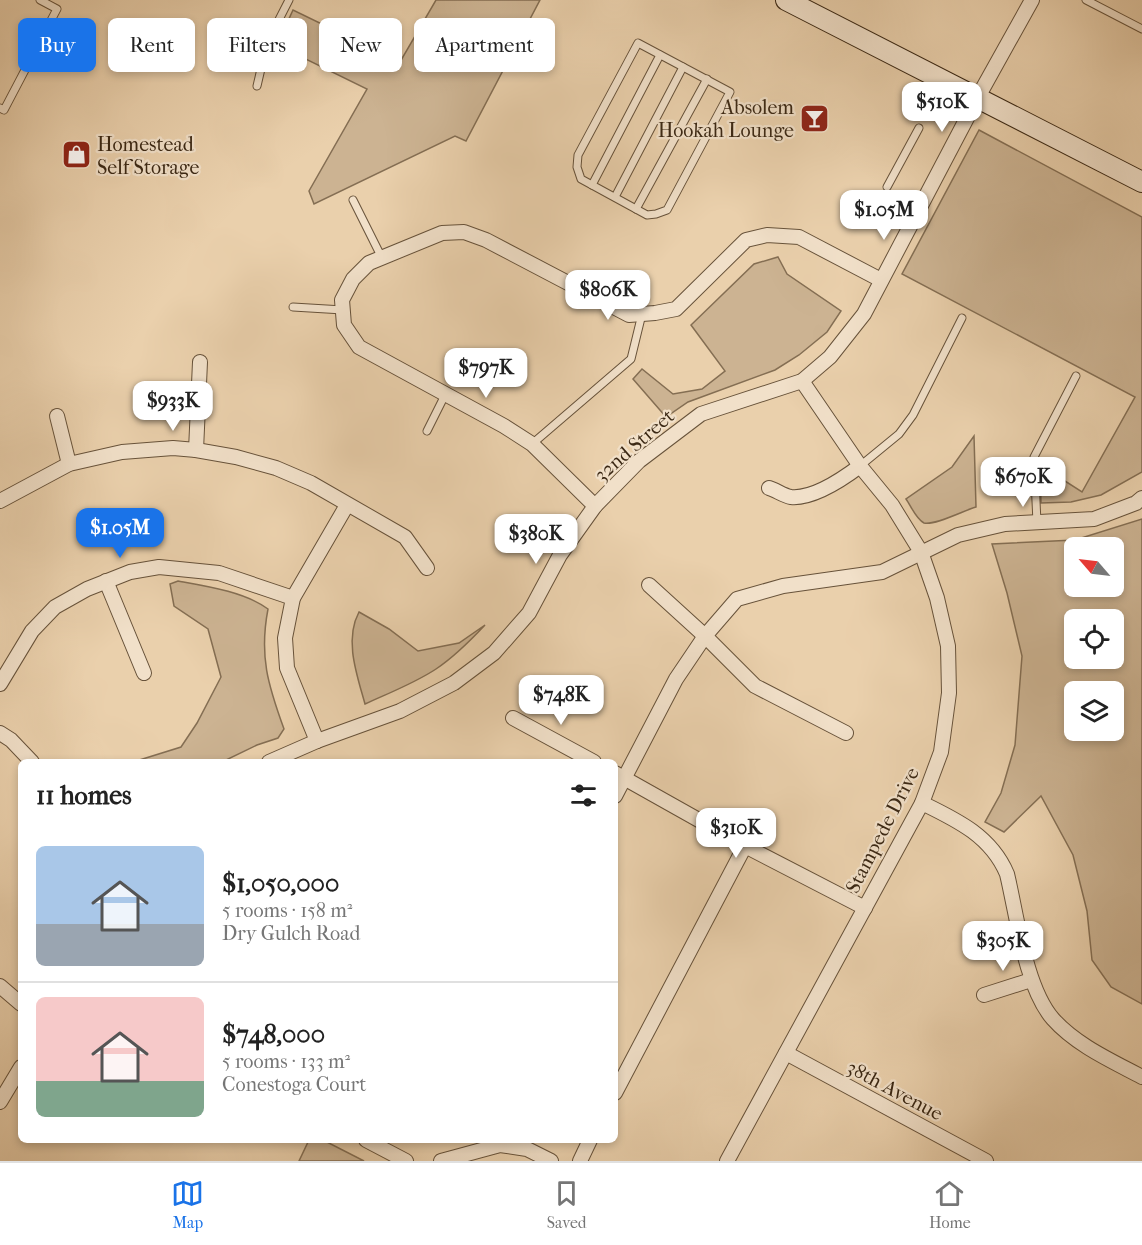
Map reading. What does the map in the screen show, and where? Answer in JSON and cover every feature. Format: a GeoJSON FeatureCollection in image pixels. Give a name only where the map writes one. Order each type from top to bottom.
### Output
{"type":"FeatureCollection","features":[{"type":"Feature","properties":{"kind":"main road"},"geometry":{"type":"LineString","coordinates":[[786,0],[1142,182]]}},
{"type":"Feature","properties":{"kind":"street"},"geometry":{"type":"LineString","coordinates":[[802,381],[830,357],[864,314],[978,97],[1032,0]]}},
{"type":"Feature","properties":{"kind":"street"},"geometry":{"type":"LineString","coordinates":[[595,506],[532,444],[504,426],[359,347],[344,325],[342,300],[353,279],[369,263],[442,233],[464,232],[486,240],[629,315],[676,309],[746,240],[767,235],[799,237],[882,280]]}},
{"type":"Feature","properties":{"kind":"street"},"geometry":{"type":"LineString","coordinates":[[196,450],[200,362]]}},
{"type":"Feature","properties":{"kind":"street","name":"Stampede Drive"},"geometry":{"type":"LineString","coordinates":[[727,1161],[922,803],[941,753],[949,693],[948,646],[937,598],[921,552],[892,505],[860,466],[802,381]]}},
{"type":"Feature","properties":{"kind":"street","name":"32nd Street"},"geometry":{"type":"LineString","coordinates":[[276,759],[317,741],[400,711],[454,683],[494,653],[529,613],[560,555],[595,506],[639,461],[701,414],[802,381]]}},
{"type":"Feature","properties":{"kind":"street"},"geometry":{"type":"LineString","coordinates":[[57,416],[69,464]]}},
{"type":"Feature","properties":{"kind":"street"},"geometry":{"type":"LineString","coordinates":[[0,501],[69,464],[122,452],[173,448],[196,450],[236,457],[276,468],[311,483],[405,537],[427,567]]}},
{"type":"Feature","properties":{"kind":"street"},"geometry":{"type":"LineString","coordinates":[[769,488],[791,497],[813,493],[839,482],[860,466]]}},
{"type":"Feature","properties":{"kind":"street"},"geometry":{"type":"LineString","coordinates":[[865,908],[745,846],[620,776],[676,680],[705,636],[737,599],[783,586],[882,572],[958,535],[1005,524],[1094,519],[1136,503],[1142,498]]}},
{"type":"Feature","properties":{"kind":"street"},"geometry":{"type":"LineString","coordinates":[[317,741],[287,668],[285,638],[293,598],[347,505]]}},
{"type":"Feature","properties":{"kind":"street"},"geometry":{"type":"LineString","coordinates":[[0,684],[32,631],[55,608],[87,589],[130,572],[159,567],[219,573],[293,598]]}},
{"type":"Feature","properties":{"kind":"street"},"geometry":{"type":"LineString","coordinates":[[106,581],[144,673]]}},
{"type":"Feature","properties":{"kind":"street"},"geometry":{"type":"LineString","coordinates":[[649,585],[755,686],[846,733]]}},
{"type":"Feature","properties":{"kind":"street"},"geometry":{"type":"LineString","coordinates":[[513,718],[588,759]]}},
{"type":"Feature","properties":{"kind":"street"},"geometry":{"type":"LineString","coordinates":[[0,733],[11,740],[29,759]]}},
{"type":"Feature","properties":{"kind":"street"},"geometry":{"type":"LineString","coordinates":[[922,803],[956,819],[985,840],[1001,860],[1007,874],[1031,980],[1052,1018],[1077,1040],[1142,1077]]}},
{"type":"Feature","properties":{"kind":"street"},"geometry":{"type":"LineString","coordinates":[[618,1087],[745,846]]}},
{"type":"Feature","properties":{"kind":"street"},"geometry":{"type":"LineString","coordinates":[[984,995],[1031,980]]}},
{"type":"Feature","properties":{"kind":"street"},"geometry":{"type":"LineString","coordinates":[[0,986],[18,1001]]}},
{"type":"Feature","properties":{"kind":"street","name":"38th Avenue"},"geometry":{"type":"LineString","coordinates":[[786,1053],[986,1161]]}},
{"type":"Feature","properties":{"kind":"street"},"geometry":{"type":"LineString","coordinates":[[0,1102],[18,1072]]}},
{"type":"Feature","properties":{"kind":"street"},"geometry":{"type":"LineString","coordinates":[[372,1143],[406,1161]]}},
{"type":"Feature","properties":{"kind":"street"},"geometry":{"type":"LineString","coordinates":[[580,1161],[589,1143]]}},
{"type":"Feature","properties":{"kind":"street"},"geometry":{"type":"LineString","coordinates":[[441,1161],[473,1146],[500,1145],[527,1149],[551,1161]]}},
{"type":"Feature","properties":{"kind":"lane"},"geometry":{"type":"LineString","coordinates":[[0,108],[4,110],[57,9],[40,0]]}},
{"type":"Feature","properties":{"kind":"lane"},"geometry":{"type":"LineString","coordinates":[[258,86],[267,43],[289,0]]}},
{"type":"Feature","properties":{"kind":"lane"},"geometry":{"type":"LineString","coordinates":[[1086,0],[1142,29]]}},
{"type":"Feature","properties":{"kind":"lane"},"geometry":{"type":"LineString","coordinates":[[638,43],[660,55],[730,92],[667,210],[647,215],[581,179],[577,167],[578,155],[638,43]]}},
{"type":"Feature","properties":{"kind":"lane"},"geometry":{"type":"LineString","coordinates":[[592,185],[660,55]]}},
{"type":"Feature","properties":{"kind":"lane"},"geometry":{"type":"LineString","coordinates":[[615,197],[683,67]]}},
{"type":"Feature","properties":{"kind":"lane"},"geometry":{"type":"LineString","coordinates":[[636,209],[706,79]]}},
{"type":"Feature","properties":{"kind":"lane"},"geometry":{"type":"LineString","coordinates":[[887,187],[919,128]]}},
{"type":"Feature","properties":{"kind":"lane"},"geometry":{"type":"LineString","coordinates":[[354,200],[382,258]]}},
{"type":"Feature","properties":{"kind":"lane"},"geometry":{"type":"LineString","coordinates":[[293,307],[343,310]]}},
{"type":"Feature","properties":{"kind":"lane"},"geometry":{"type":"LineString","coordinates":[[532,444],[631,359],[642,314]]}},
{"type":"Feature","properties":{"kind":"lane"},"geometry":{"type":"LineString","coordinates":[[860,466],[899,434],[913,415],[962,318]]}},
{"type":"Feature","properties":{"kind":"lane"},"geometry":{"type":"LineString","coordinates":[[1037,523],[1034,457],[1076,376]]}},
{"type":"Feature","properties":{"kind":"lane"},"geometry":{"type":"LineString","coordinates":[[427,431],[445,395]]}},
{"type":"Feature","properties":{"kind":"shaded area"},"geometry":{"type":"Polygon","coordinates":[[[436,0],[540,0],[531,18],[426,18],[436,0]]]}},
{"type":"Feature","properties":{"kind":"shaded area"},"geometry":{"type":"Polygon","coordinates":[[[293,10],[319,23],[319,66],[307,60],[307,18],[289,18],[293,10]]]}},
{"type":"Feature","properties":{"kind":"shaded area"},"geometry":{"type":"Polygon","coordinates":[[[414,38],[414,72],[502,72],[466,141],[455,136],[314,204],[309,191],[367,89],[332,72],[402,72],[402,59],[414,38]]]}},
{"type":"Feature","properties":{"kind":"shaded area"},"geometry":{"type":"Polygon","coordinates":[[[979,130],[1142,217],[1142,472],[1101,495],[1071,502],[1041,503],[1040,465],[1082,492],[1135,397],[902,274],[979,130]]]}},
{"type":"Feature","properties":{"kind":"shaded area"},"geometry":{"type":"Polygon","coordinates":[[[778,257],[787,274],[841,311],[827,332],[799,355],[775,370],[688,402],[666,417],[633,379],[642,369],[673,394],[702,389],[725,371],[691,325],[754,264],[778,257]]]}},
{"type":"Feature","properties":{"kind":"shaded area"},"geometry":{"type":"Polygon","coordinates":[[[974,436],[976,507],[942,520],[924,523],[906,499],[952,467],[974,436]]]}},
{"type":"Feature","properties":{"kind":"shaded area"},"geometry":{"type":"Polygon","coordinates":[[[1142,519],[1142,1004],[1111,987],[1092,960],[1087,911],[1073,855],[1041,796],[1004,832],[985,822],[1001,793],[1015,745],[1022,656],[1007,593],[992,544],[1064,541],[1064,597],[1124,597],[1124,537],[1085,537],[1142,519]]]}},
{"type":"Feature","properties":{"kind":"shaded area"},"geometry":{"type":"Polygon","coordinates":[[[178,581],[237,594],[268,609],[264,641],[265,656],[273,698],[284,729],[278,738],[228,759],[143,759],[181,747],[197,723],[221,677],[208,629],[174,606],[170,584],[178,581]]]}},
{"type":"Feature","properties":{"kind":"shaded area"},"geometry":{"type":"Polygon","coordinates":[[[359,612],[389,629],[418,651],[459,643],[485,625],[436,669],[365,704],[352,646],[352,634],[359,612]]]}},
{"type":"Feature","properties":{"kind":"shaded area"},"geometry":{"type":"Polygon","coordinates":[[[308,1143],[329,1143],[364,1161],[299,1161],[308,1143]]]}},
{"type":"Feature","properties":{"kind":"place","name":"Absolem Hookah Lounge"},"geometry":{"type":"Point","coordinates":[815,119]}},
{"type":"Feature","properties":{"kind":"place","name":"Homestead Self Storage"},"geometry":{"type":"Point","coordinates":[76,155]}}]}
